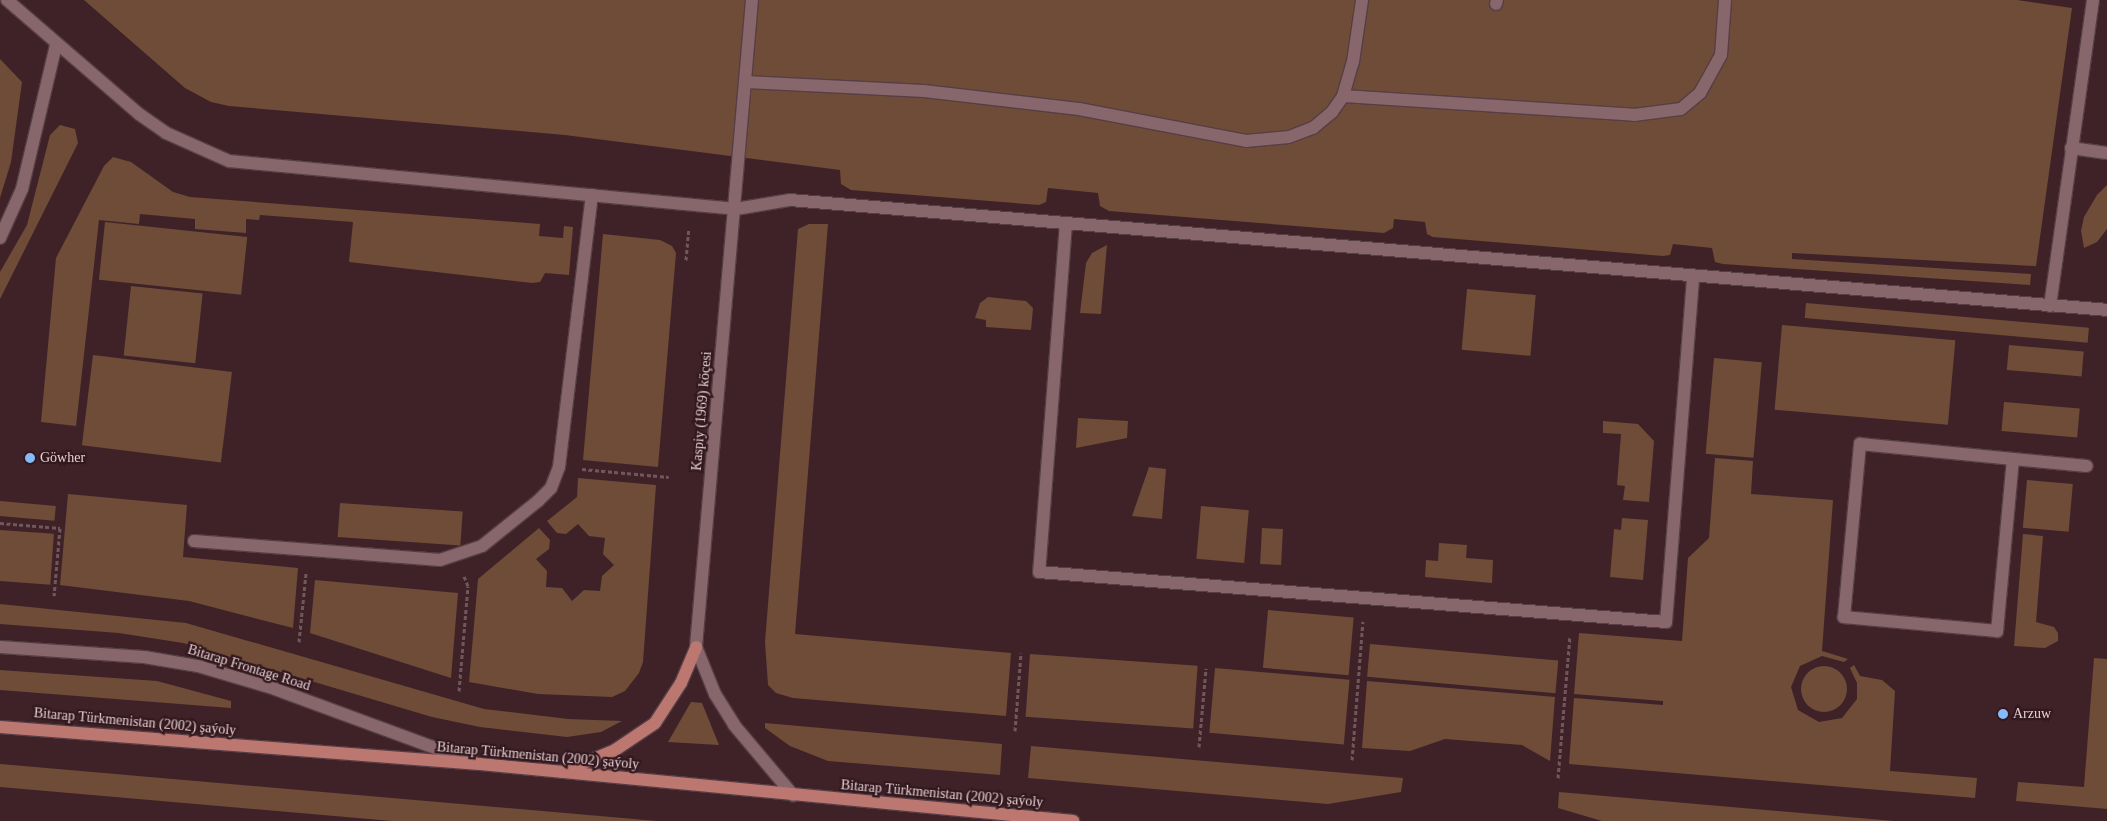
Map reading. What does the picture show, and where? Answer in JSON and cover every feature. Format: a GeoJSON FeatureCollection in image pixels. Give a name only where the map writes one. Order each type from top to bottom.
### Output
{"type":"FeatureCollection","features":[{"type":"Feature","properties":{"kind":"main road"},"geometry":{"type":"LineString","coordinates":[[559,773],[615,750],[655,723],[681,683],[696,647]]}},
{"type":"Feature","properties":{"kind":"main road","name":"Bitarap Türkmenistan (2002) şaýoly"},"geometry":{"type":"LineString","coordinates":[[0,727],[480,764],[1073,821]]}},
{"type":"Feature","properties":{"kind":"street"},"geometry":{"type":"LineString","coordinates":[[7,0],[56,45],[166,133],[229,161],[736,209],[790,200],[2107,310]]}},
{"type":"Feature","properties":{"kind":"street","name":"Kaspiy (1969) köçesi"},"geometry":{"type":"LineString","coordinates":[[752,0],[736,209],[696,647],[715,694],[734,725],[793,795]]}},
{"type":"Feature","properties":{"kind":"street"},"geometry":{"type":"LineString","coordinates":[[746,82],[924,91],[1079,109],[1246,141],[1289,137],[1313,128],[1332,112],[1342,96],[1353,62],[1362,0]]}},
{"type":"Feature","properties":{"kind":"street"},"geometry":{"type":"LineString","coordinates":[[1342,96],[1634,114],[1681,109],[1700,93],[1721,55],[1725,0]]}},
{"type":"Feature","properties":{"kind":"street"},"geometry":{"type":"LineString","coordinates":[[2050,306],[2093,0]]}},
{"type":"Feature","properties":{"kind":"street"},"geometry":{"type":"LineString","coordinates":[[0,238],[22,189],[56,45]]}},
{"type":"Feature","properties":{"kind":"street"},"geometry":{"type":"LineString","coordinates":[[2071,148],[2107,153]]}},
{"type":"Feature","properties":{"kind":"street"},"geometry":{"type":"LineString","coordinates":[[194,541],[440,560],[455,558],[482,546],[538,501],[551,488],[559,467],[592,195]]}},
{"type":"Feature","properties":{"kind":"street"},"geometry":{"type":"LineString","coordinates":[[1066,223],[1039,572],[1666,622],[1693,276]]}},
{"type":"Feature","properties":{"kind":"street"},"geometry":{"type":"LineString","coordinates":[[2013,459],[1997,632],[1844,618],[1860,444],[2088,466]]}},
{"type":"Feature","properties":{"kind":"street","name":"Bitarap Frontage Road"},"geometry":{"type":"LineString","coordinates":[[0,647],[144,657],[198,666],[275,689],[480,764]]}},
{"type":"Feature","properties":{"kind":"path"},"geometry":{"type":"LineString","coordinates":[[686,260],[691,204]]}},
{"type":"Feature","properties":{"kind":"path"},"geometry":{"type":"LineString","coordinates":[[559,467],[669,477]]}},
{"type":"Feature","properties":{"kind":"path"},"geometry":{"type":"LineString","coordinates":[[0,523],[60,528],[54,596]]}},
{"type":"Feature","properties":{"kind":"path"},"geometry":{"type":"LineString","coordinates":[[299,642],[309,550]]}},
{"type":"Feature","properties":{"kind":"path"},"geometry":{"type":"LineString","coordinates":[[455,558],[468,586],[459,691]]}},
{"type":"Feature","properties":{"kind":"path"},"geometry":{"type":"LineString","coordinates":[[1352,760],[1365,598]]}},
{"type":"Feature","properties":{"kind":"path"},"geometry":{"type":"LineString","coordinates":[[1558,778],[1571,614]]}},
{"type":"Feature","properties":{"kind":"path"},"geometry":{"type":"LineString","coordinates":[[1014,731],[1021,653]]}},
{"type":"Feature","properties":{"kind":"path"},"geometry":{"type":"LineString","coordinates":[[1199,747],[1206,668]]}},
{"type":"Feature","properties":{"kind":"shaded area"},"geometry":{"type":"Polygon","coordinates":[[[84,0],[2017,0],[2072,8],[2036,266],[1792,253],[1792,259],[2031,274],[2030,285],[1723,264],[1715,262],[1712,248],[1673,244],[1670,255],[1663,256],[1433,237],[1427,234],[1425,222],[1394,219],[1393,228],[1384,233],[1109,211],[1100,206],[1098,193],[1048,188],[1046,202],[1039,205],[851,190],[841,184],[840,170],[565,135],[229,106],[211,102],[185,88],[84,0]]]}},
{"type":"Feature","properties":{"kind":"shaded area"},"geometry":{"type":"Polygon","coordinates":[[[0,59],[22,82],[11,162],[0,198],[0,59]]]}},
{"type":"Feature","properties":{"kind":"shaded area"},"geometry":{"type":"Polygon","coordinates":[[[60,125],[75,129],[78,143],[0,299],[0,272],[27,225],[50,135],[60,125]]]}},
{"type":"Feature","properties":{"kind":"shaded area"},"geometry":{"type":"Polygon","coordinates":[[[113,157],[131,162],[173,192],[190,197],[540,224],[539,236],[563,238],[564,226],[573,227],[569,275],[545,273],[540,282],[532,283],[349,262],[353,222],[260,215],[259,220],[246,219],[246,233],[195,229],[195,219],[140,214],[139,224],[99,220],[76,426],[41,422],[56,258],[104,166],[113,157]]]}},
{"type":"Feature","properties":{"kind":"shaded area"},"geometry":{"type":"Polygon","coordinates":[[[2107,185],[2107,229],[2097,242],[2084,248],[2081,231],[2084,217],[2097,195],[2107,185]]]}},
{"type":"Feature","properties":{"kind":"shaded area"},"geometry":{"type":"Polygon","coordinates":[[[105,222],[247,237],[241,295],[99,280],[105,222]]]}},
{"type":"Feature","properties":{"kind":"shaded area"},"geometry":{"type":"Polygon","coordinates":[[[809,224],[828,224],[795,634],[1011,653],[1006,716],[793,698],[776,693],[768,685],[765,642],[798,229],[809,224]]]}},
{"type":"Feature","properties":{"kind":"shaded area"},"geometry":{"type":"Polygon","coordinates":[[[603,234],[660,240],[672,246],[676,253],[658,467],[583,460],[603,234]]]}},
{"type":"Feature","properties":{"kind":"shaded area"},"geometry":{"type":"Polygon","coordinates":[[[1107,245],[1101,314],[1080,313],[1086,263],[1092,253],[1107,245]]]}},
{"type":"Feature","properties":{"kind":"shaded area"},"geometry":{"type":"Polygon","coordinates":[[[131,286],[203,294],[195,363],[124,356],[131,286]]]}},
{"type":"Feature","properties":{"kind":"shaded area"},"geometry":{"type":"Polygon","coordinates":[[[1467,289],[1536,295],[1530,356],[1462,350],[1467,289]]]}},
{"type":"Feature","properties":{"kind":"shaded area"},"geometry":{"type":"Polygon","coordinates":[[[988,297],[1026,301],[1033,308],[1031,330],[986,327],[986,320],[975,318],[980,303],[988,297]]]}},
{"type":"Feature","properties":{"kind":"shaded area"},"geometry":{"type":"Polygon","coordinates":[[[1806,303],[2089,328],[2088,343],[1805,318],[1806,303]]]}},
{"type":"Feature","properties":{"kind":"shaded area"},"geometry":{"type":"Polygon","coordinates":[[[1782,325],[1955,340],[1948,425],[1775,410],[1782,325]]]}},
{"type":"Feature","properties":{"kind":"shaded area"},"geometry":{"type":"Polygon","coordinates":[[[2009,345],[2084,352],[2082,376],[2007,370],[2009,345]]]}},
{"type":"Feature","properties":{"kind":"shaded area"},"geometry":{"type":"Polygon","coordinates":[[[93,355],[232,372],[221,462],[82,445],[93,355]]]}},
{"type":"Feature","properties":{"kind":"shaded area"},"geometry":{"type":"Polygon","coordinates":[[[1714,358],[1762,362],[1753,458],[1706,454],[1714,358]]]}},
{"type":"Feature","properties":{"kind":"shaded area"},"geometry":{"type":"Polygon","coordinates":[[[2004,402],[2080,409],[2077,438],[2001,431],[2004,402]]]}},
{"type":"Feature","properties":{"kind":"shaded area"},"geometry":{"type":"Polygon","coordinates":[[[1078,418],[1128,421],[1127,438],[1076,448],[1078,418]]]}},
{"type":"Feature","properties":{"kind":"shaded area"},"geometry":{"type":"Polygon","coordinates":[[[1603,421],[1638,424],[1654,441],[1649,502],[1623,500],[1625,486],[1617,485],[1621,434],[1603,433],[1603,421]]]}},
{"type":"Feature","properties":{"kind":"shaded area"},"geometry":{"type":"Polygon","coordinates":[[[1715,458],[1753,461],[1751,494],[1833,500],[1822,651],[1848,659],[1844,662],[1822,656],[1800,666],[1791,687],[1798,710],[1819,722],[1842,718],[1857,699],[1857,683],[1850,668],[1854,665],[1860,676],[1882,680],[1895,691],[1890,771],[1977,778],[1975,798],[1569,764],[1574,698],[1663,705],[1663,701],[1574,694],[1579,633],[1682,641],[1688,558],[1709,538],[1715,458]]]}},
{"type":"Feature","properties":{"kind":"shaded area"},"geometry":{"type":"Polygon","coordinates":[[[1149,467],[1166,469],[1162,519],[1132,516],[1149,467]]]}},
{"type":"Feature","properties":{"kind":"shaded area"},"geometry":{"type":"Polygon","coordinates":[[[578,478],[656,485],[643,662],[639,673],[625,691],[612,697],[538,694],[469,682],[478,579],[539,528],[550,540],[549,549],[536,559],[547,571],[546,587],[562,588],[572,601],[584,590],[600,591],[602,576],[614,565],[603,554],[605,538],[589,536],[578,524],[566,534],[557,533],[547,521],[577,497],[578,478]]]}},
{"type":"Feature","properties":{"kind":"shaded area"},"geometry":{"type":"Polygon","coordinates":[[[2027,480],[2073,484],[2069,532],[2023,528],[2027,480]]]}},
{"type":"Feature","properties":{"kind":"shaded area"},"geometry":{"type":"Polygon","coordinates":[[[68,494],[187,505],[183,557],[298,568],[293,628],[189,601],[60,585],[68,494]]]}},
{"type":"Feature","properties":{"kind":"shaded area"},"geometry":{"type":"Polygon","coordinates":[[[0,501],[56,506],[54,521],[0,516],[0,501]]]}},
{"type":"Feature","properties":{"kind":"shaded area"},"geometry":{"type":"Polygon","coordinates":[[[340,503],[463,512],[460,545],[338,537],[340,503]]]}},
{"type":"Feature","properties":{"kind":"shaded area"},"geometry":{"type":"Polygon","coordinates":[[[1201,506],[1249,510],[1244,563],[1196,559],[1201,506]]]}},
{"type":"Feature","properties":{"kind":"shaded area"},"geometry":{"type":"Polygon","coordinates":[[[1622,518],[1648,520],[1643,580],[1610,577],[1614,529],[1621,530],[1622,518]]]}},
{"type":"Feature","properties":{"kind":"shaded area"},"geometry":{"type":"Polygon","coordinates":[[[1262,528],[1283,529],[1281,565],[1260,564],[1262,528]]]}},
{"type":"Feature","properties":{"kind":"shaded area"},"geometry":{"type":"Polygon","coordinates":[[[0,530],[54,534],[50,585],[0,581],[0,530]]]}},
{"type":"Feature","properties":{"kind":"shaded area"},"geometry":{"type":"Polygon","coordinates":[[[2023,534],[2043,536],[2036,622],[2054,627],[2058,633],[2058,641],[2045,648],[2014,646],[2023,534]]]}},
{"type":"Feature","properties":{"kind":"shaded area"},"geometry":{"type":"Polygon","coordinates":[[[1439,543],[1467,545],[1466,558],[1493,560],[1492,583],[1425,577],[1426,560],[1438,561],[1439,543]]]}},
{"type":"Feature","properties":{"kind":"shaded area"},"geometry":{"type":"Polygon","coordinates":[[[315,580],[458,593],[451,678],[310,633],[315,580]]]}},
{"type":"Feature","properties":{"kind":"shaded area"},"geometry":{"type":"Polygon","coordinates":[[[0,604],[186,623],[484,709],[568,719],[622,721],[601,732],[567,737],[480,727],[432,717],[183,643],[119,633],[0,624],[0,604]]]}},
{"type":"Feature","properties":{"kind":"shaded area"},"geometry":{"type":"Polygon","coordinates":[[[1268,610],[1354,617],[1349,675],[1263,668],[1268,610]]]}},
{"type":"Feature","properties":{"kind":"shaded area"},"geometry":{"type":"Polygon","coordinates":[[[1370,644],[1558,660],[1555,693],[1367,677],[1370,644]]]}},
{"type":"Feature","properties":{"kind":"shaded area"},"geometry":{"type":"Polygon","coordinates":[[[1030,654],[1198,666],[1193,729],[1026,717],[1030,654]]]}},
{"type":"Feature","properties":{"kind":"shaded area"},"geometry":{"type":"Polygon","coordinates":[[[2094,658],[2107,659],[2107,809],[2016,801],[2018,782],[2084,787],[2094,658]]]}},
{"type":"Feature","properties":{"kind":"shaded area"},"geometry":{"type":"Polygon","coordinates":[[[1824,666],[1837,670],[1843,676],[1847,689],[1843,702],[1837,708],[1824,712],[1811,708],[1805,702],[1801,689],[1805,676],[1811,670],[1824,666]]]}},
{"type":"Feature","properties":{"kind":"shaded area"},"geometry":{"type":"Polygon","coordinates":[[[1215,668],[1349,680],[1344,745],[1209,733],[1215,668]]]}},
{"type":"Feature","properties":{"kind":"shaded area"},"geometry":{"type":"Polygon","coordinates":[[[0,670],[157,681],[231,701],[231,708],[0,690],[0,670]]]}},
{"type":"Feature","properties":{"kind":"shaded area"},"geometry":{"type":"Polygon","coordinates":[[[1367,681],[1555,697],[1550,761],[1522,745],[1445,739],[1410,751],[1362,748],[1367,681]]]}},
{"type":"Feature","properties":{"kind":"shaded area"},"geometry":{"type":"Polygon","coordinates":[[[691,702],[702,703],[719,745],[668,742],[691,702]]]}},
{"type":"Feature","properties":{"kind":"shaded area"},"geometry":{"type":"Polygon","coordinates":[[[765,723],[1002,744],[1000,775],[828,761],[790,746],[765,728],[765,723]]]}},
{"type":"Feature","properties":{"kind":"shaded area"},"geometry":{"type":"Polygon","coordinates":[[[1031,746],[1403,778],[1401,792],[1328,804],[1028,778],[1031,746]]]}},
{"type":"Feature","properties":{"kind":"shaded area"},"geometry":{"type":"Polygon","coordinates":[[[0,764],[657,821],[392,821],[0,787],[0,764]]]}},
{"type":"Feature","properties":{"kind":"shaded area"},"geometry":{"type":"Polygon","coordinates":[[[1559,792],[1894,821],[1602,821],[1558,808],[1559,792]]]}},
{"type":"Feature","properties":{"kind":"place","name":"Göwher"},"geometry":{"type":"Point","coordinates":[30,458]}},
{"type":"Feature","properties":{"kind":"place","name":"Arzuw"},"geometry":{"type":"Point","coordinates":[2003,714]}}]}
